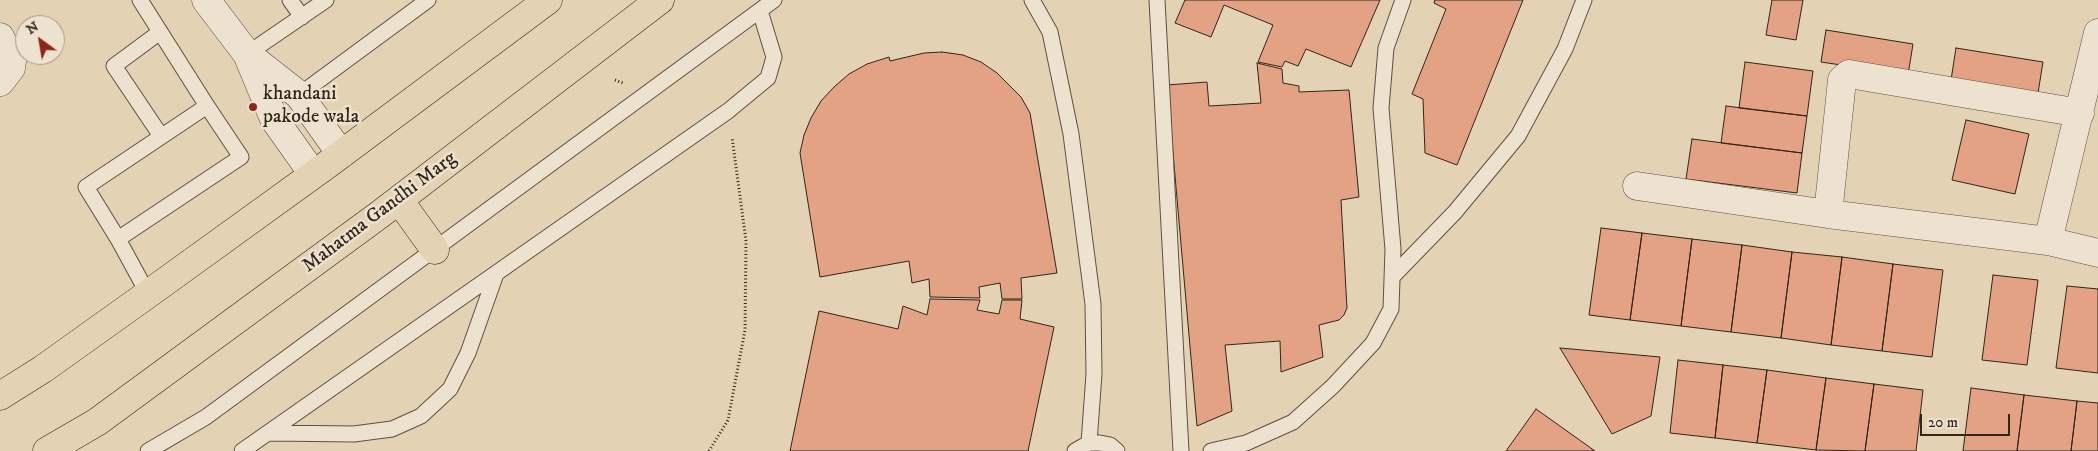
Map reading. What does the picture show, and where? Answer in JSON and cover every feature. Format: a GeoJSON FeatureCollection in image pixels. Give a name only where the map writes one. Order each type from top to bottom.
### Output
{"type":"FeatureCollection","features":[{"type":"Feature","properties":{"kind":"main road"},"geometry":{"type":"LineString","coordinates":[[0,396],[43,369],[148,294],[548,0]]}},
{"type":"Feature","properties":{"kind":"main road","name":"Mahatma Gandhi Marg"},"geometry":{"type":"LineString","coordinates":[[47,451],[97,422],[399,200],[660,0]]}},
{"type":"Feature","properties":{"kind":"main road"},"geometry":{"type":"LineString","coordinates":[[399,200],[435,250]]}},
{"type":"Feature","properties":{"kind":"street"},"geometry":{"type":"LineString","coordinates":[[206,0],[247,54],[299,95],[341,154]]}},
{"type":"Feature","properties":{"kind":"street"},"geometry":{"type":"LineString","coordinates":[[2048,241],[2080,113],[2094,73],[2098,33]]}},
{"type":"Feature","properties":{"kind":"street"},"geometry":{"type":"LineString","coordinates":[[0,37],[12,61],[10,68],[0,82]]}},
{"type":"Feature","properties":{"kind":"street"},"geometry":{"type":"LineString","coordinates":[[247,54],[274,120],[313,174]]}},
{"type":"Feature","properties":{"kind":"street"},"geometry":{"type":"LineString","coordinates":[[1828,214],[1842,80],[1849,74],[2080,113]]}},
{"type":"Feature","properties":{"kind":"street"},"geometry":{"type":"LineString","coordinates":[[1637,186],[1828,214],[2048,241],[2098,253]]}},
{"type":"Feature","properties":{"kind":"lane"},"geometry":{"type":"LineString","coordinates":[[118,239],[241,158],[140,0]]}},
{"type":"Feature","properties":{"kind":"lane"},"geometry":{"type":"LineString","coordinates":[[290,0],[302,17]]}},
{"type":"Feature","properties":{"kind":"lane"},"geometry":{"type":"LineString","coordinates":[[247,54],[326,0]]}},
{"type":"Feature","properties":{"kind":"lane"},"geometry":{"type":"LineString","coordinates":[[299,95],[428,0]]}},
{"type":"Feature","properties":{"kind":"lane"},"geometry":{"type":"LineString","coordinates":[[148,451],[206,417],[774,0]]}},
{"type":"Feature","properties":{"kind":"lane"},"geometry":{"type":"LineString","coordinates":[[1032,0],[1050,32],[1071,134],[1092,304],[1094,374],[1089,443]]}},
{"type":"Feature","properties":{"kind":"lane"},"geometry":{"type":"LineString","coordinates":[[1158,0],[1181,451]]}},
{"type":"Feature","properties":{"kind":"lane"},"geometry":{"type":"LineString","coordinates":[[1211,451],[1246,443],[1293,422],[1333,386],[1373,343],[1391,309],[1393,249],[1381,108],[1386,48],[1403,0]]}},
{"type":"Feature","properties":{"kind":"lane"},"geometry":{"type":"LineString","coordinates":[[1392,276],[1455,212],[1518,136],[1565,49],[1584,0]]}},
{"type":"Feature","properties":{"kind":"lane"},"geometry":{"type":"LineString","coordinates":[[242,451],[728,111],[768,78],[774,57],[760,11]]}},
{"type":"Feature","properties":{"kind":"lane"},"geometry":{"type":"LineString","coordinates":[[160,32],[114,66],[161,136]]}},
{"type":"Feature","properties":{"kind":"lane"},"geometry":{"type":"LineString","coordinates":[[148,294],[118,239],[86,187],[206,106]]}},
{"type":"Feature","properties":{"kind":"lane"},"geometry":{"type":"LineString","coordinates":[[270,432],[354,434],[392,429],[421,416],[450,389],[468,353],[496,274]]}},
{"type":"Feature","properties":{"kind":"lane"},"geometry":{"type":"LineString","coordinates":[[1075,451],[1089,443],[1110,445],[1118,451]]}},
{"type":"Feature","properties":{"kind":"path"},"geometry":{"type":"LineString","coordinates":[[709,451],[728,420],[745,330],[746,241],[728,111]]}},
{"type":"Feature","properties":{"kind":"building"},"geometry":{"type":"Polygon","coordinates":[[[1185,0],[1380,0],[1351,67],[1306,49],[1298,66],[1285,61],[1282,67],[1258,62],[1273,25],[1224,5],[1211,37],[1175,23],[1185,0]]]}},
{"type":"Feature","properties":{"kind":"building"},"geometry":{"type":"Polygon","coordinates":[[[1435,0],[1523,0],[1457,165],[1425,153],[1423,99],[1412,94],[1446,9],[1434,3],[1435,0]]]}},
{"type":"Feature","properties":{"kind":"building"},"geometry":{"type":"Polygon","coordinates":[[[1772,0],[1803,0],[1796,40],[1766,35],[1772,0]]]}},
{"type":"Feature","properties":{"kind":"building"},"geometry":{"type":"Polygon","coordinates":[[[1826,30],[1913,44],[1908,75],[1821,62],[1826,30]]]}},
{"type":"Feature","properties":{"kind":"building"},"geometry":{"type":"Polygon","coordinates":[[[1956,48],[2043,62],[2038,93],[1951,80],[1956,48]]]}},
{"type":"Feature","properties":{"kind":"building"},"geometry":{"type":"Polygon","coordinates":[[[942,52],[963,55],[981,62],[997,73],[1021,97],[1030,113],[1057,273],[1021,278],[1022,299],[1002,299],[1000,283],[979,287],[980,298],[930,297],[929,279],[912,283],[909,261],[820,277],[800,153],[804,135],[811,118],[821,101],[834,87],[849,74],[867,64],[889,57],[890,61],[924,53],[942,52]]]}},
{"type":"Feature","properties":{"kind":"building"},"geometry":{"type":"Polygon","coordinates":[[[1745,62],[1813,71],[1807,116],[1739,108],[1745,62]]]}},
{"type":"Feature","properties":{"kind":"building"},"geometry":{"type":"Polygon","coordinates":[[[1257,63],[1282,69],[1283,83],[1299,86],[1299,92],[1349,90],[1359,197],[1341,200],[1347,308],[1339,320],[1319,325],[1323,357],[1281,372],[1280,341],[1225,345],[1232,411],[1197,426],[1167,85],[1207,82],[1209,106],[1261,103],[1257,63]]]}},
{"type":"Feature","properties":{"kind":"building"},"geometry":{"type":"Polygon","coordinates":[[[1726,106],[1807,116],[1802,153],[1721,143],[1726,106]]]}},
{"type":"Feature","properties":{"kind":"building"},"geometry":{"type":"Polygon","coordinates":[[[1966,120],[2029,134],[2015,194],[1952,180],[1966,120]]]}},
{"type":"Feature","properties":{"kind":"building"},"geometry":{"type":"Polygon","coordinates":[[[1692,139],[1802,153],[1797,193],[1686,179],[1692,139]]]}},
{"type":"Feature","properties":{"kind":"building"},"geometry":{"type":"Polygon","coordinates":[[[1601,228],[1642,233],[1630,320],[1589,315],[1601,228]]]}},
{"type":"Feature","properties":{"kind":"building"},"geometry":{"type":"Polygon","coordinates":[[[1642,233],[1692,239],[1681,326],[1630,320],[1642,233]]]}},
{"type":"Feature","properties":{"kind":"building"},"geometry":{"type":"Polygon","coordinates":[[[1692,239],[1742,245],[1731,332],[1681,326],[1692,239]]]}},
{"type":"Feature","properties":{"kind":"building"},"geometry":{"type":"Polygon","coordinates":[[[1742,245],[1792,252],[1781,338],[1731,332],[1742,245]]]}},
{"type":"Feature","properties":{"kind":"building"},"geometry":{"type":"Polygon","coordinates":[[[1792,252],[1842,257],[1831,345],[1781,338],[1792,252]]]}},
{"type":"Feature","properties":{"kind":"building"},"geometry":{"type":"Polygon","coordinates":[[[1842,257],[1893,264],[1882,351],[1831,345],[1842,257]]]}},
{"type":"Feature","properties":{"kind":"building"},"geometry":{"type":"Polygon","coordinates":[[[1893,264],[1943,270],[1932,357],[1882,351],[1893,264]]]}},
{"type":"Feature","properties":{"kind":"building"},"geometry":{"type":"Polygon","coordinates":[[[1993,275],[2038,280],[2027,365],[1982,360],[1993,275]]]}},
{"type":"Feature","properties":{"kind":"building"},"geometry":{"type":"Polygon","coordinates":[[[2067,286],[2098,289],[2098,373],[2056,368],[2067,286]]]}},
{"type":"Feature","properties":{"kind":"building"},"geometry":{"type":"Polygon","coordinates":[[[930,299],[980,300],[977,310],[999,314],[1002,300],[1022,300],[1020,319],[1054,327],[1028,451],[790,451],[819,311],[898,329],[903,306],[927,315],[930,299]]]}},
{"type":"Feature","properties":{"kind":"building"},"geometry":{"type":"Polygon","coordinates":[[[1560,348],[1660,357],[1651,416],[1612,434],[1560,348]]]}},
{"type":"Feature","properties":{"kind":"building"},"geometry":{"type":"Polygon","coordinates":[[[1678,360],[1723,365],[1715,438],[1670,433],[1678,360]]]}},
{"type":"Feature","properties":{"kind":"building"},"geometry":{"type":"Polygon","coordinates":[[[1723,365],[1767,370],[1757,443],[1715,438],[1723,365]]]}},
{"type":"Feature","properties":{"kind":"building"},"geometry":{"type":"Polygon","coordinates":[[[1767,370],[1826,378],[1816,450],[1757,443],[1767,370]]]}},
{"type":"Feature","properties":{"kind":"building"},"geometry":{"type":"Polygon","coordinates":[[[1826,378],[1874,384],[1865,451],[1816,450],[1826,378]]]}},
{"type":"Feature","properties":{"kind":"building"},"geometry":{"type":"Polygon","coordinates":[[[1874,384],[1923,390],[1916,451],[1865,451],[1874,384]]]}},
{"type":"Feature","properties":{"kind":"building"},"geometry":{"type":"Polygon","coordinates":[[[1971,388],[2024,395],[2017,451],[1963,451],[1971,388]]]}},
{"type":"Feature","properties":{"kind":"building"},"geometry":{"type":"Polygon","coordinates":[[[2024,395],[2077,401],[2071,451],[2017,451],[2024,395]]]}},
{"type":"Feature","properties":{"kind":"building"},"geometry":{"type":"Polygon","coordinates":[[[2077,401],[2098,403],[2098,451],[2071,451],[2077,401]]]}},
{"type":"Feature","properties":{"kind":"building"},"geometry":{"type":"Polygon","coordinates":[[[1536,409],[1595,451],[1506,451],[1536,409]]]}},
{"type":"Feature","properties":{"kind":"place","name":"khandani pakode wala"},"geometry":{"type":"Point","coordinates":[253,107]}}]}
